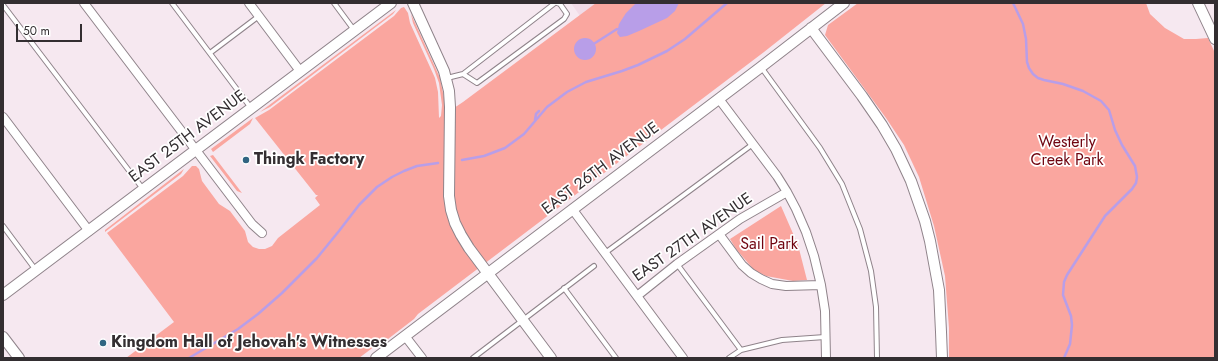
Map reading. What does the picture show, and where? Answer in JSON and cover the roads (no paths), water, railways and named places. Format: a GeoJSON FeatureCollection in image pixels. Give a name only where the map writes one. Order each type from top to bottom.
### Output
{"type":"FeatureCollection","features":[{"type":"Feature","properties":{"kind":"street"},"geometry":{"type":"LineString","coordinates":[[84,3],[195,151],[252,224],[262,233]]}},
{"type":"Feature","properties":{"kind":"street"},"geometry":{"type":"LineString","coordinates":[[249,3],[300,71]]}},
{"type":"Feature","properties":{"kind":"street","name":"EAST 25TH AVENUE"},"geometry":{"type":"LineString","coordinates":[[3,295],[391,3]]}},
{"type":"Feature","properties":{"kind":"street"},"geometry":{"type":"LineString","coordinates":[[413,3],[446,78],[450,102],[449,196],[455,223],[460,235],[551,358]]}},
{"type":"Feature","properties":{"kind":"street","name":"EAST 26TH AVENUE"},"geometry":{"type":"LineString","coordinates":[[376,358],[844,3]]}},
{"type":"Feature","properties":{"kind":"street"},"geometry":{"type":"LineString","coordinates":[[1198,3],[1213,29],[1215,39]]}},
{"type":"Feature","properties":{"kind":"street"},"geometry":{"type":"LineString","coordinates":[[811,28],[882,125],[896,149],[911,181],[925,221],[930,241],[939,297],[942,358]]}},
{"type":"Feature","properties":{"kind":"street"},"geometry":{"type":"LineString","coordinates":[[719,99],[787,192],[806,232],[821,285],[825,311],[826,358]]}},
{"type":"Feature","properties":{"kind":"street"},"geometry":{"type":"LineString","coordinates":[[3,117],[89,231]]}},
{"type":"Feature","properties":{"kind":"street","name":"EAST 27TH AVENUE"},"geometry":{"type":"LineString","coordinates":[[637,296],[677,264],[740,219],[787,192]]}},
{"type":"Feature","properties":{"kind":"street"},"geometry":{"type":"LineString","coordinates":[[573,210],[683,358]]}},
{"type":"Feature","properties":{"kind":"street"},"geometry":{"type":"LineString","coordinates":[[719,234],[742,265],[761,279],[772,284],[786,286],[821,285]]}},
{"type":"Feature","properties":{"kind":"street"},"geometry":{"type":"LineString","coordinates":[[406,336],[422,358]]}},
{"type":"Feature","properties":{"kind":"street"},"geometry":{"type":"LineString","coordinates":[[3,337],[19,358]]}},
{"type":"Feature","properties":{"kind":"lane"},"geometry":{"type":"LineString","coordinates":[[172,3],[251,108]]}},
{"type":"Feature","properties":{"kind":"lane"},"geometry":{"type":"LineString","coordinates":[[334,3],[355,30]]}},
{"type":"Feature","properties":{"kind":"lane"},"geometry":{"type":"LineString","coordinates":[[446,78],[463,74],[556,3],[560,4],[567,14],[564,18],[477,83],[463,74]]}},
{"type":"Feature","properties":{"kind":"lane"},"geometry":{"type":"LineString","coordinates":[[3,5],[143,189]]}},
{"type":"Feature","properties":{"kind":"lane"},"geometry":{"type":"LineString","coordinates":[[210,53],[259,16]]}},
{"type":"Feature","properties":{"kind":"lane"},"geometry":{"type":"LineString","coordinates":[[761,67],[820,148],[842,184],[860,229],[871,271],[876,308],[877,358]]}},
{"type":"Feature","properties":{"kind":"lane"},"geometry":{"type":"LineString","coordinates":[[605,253],[753,144]]}},
{"type":"Feature","properties":{"kind":"lane"},"geometry":{"type":"LineString","coordinates":[[3,226],[36,270]]}},
{"type":"Feature","properties":{"kind":"lane"},"geometry":{"type":"LineString","coordinates":[[677,264],[740,350]]}},
{"type":"Feature","properties":{"kind":"lane"},"geometry":{"type":"LineString","coordinates":[[473,358],[594,266]]}},
{"type":"Feature","properties":{"kind":"lane"},"geometry":{"type":"LineString","coordinates":[[564,288],[616,358]]}},
{"type":"Feature","properties":{"kind":"lane"},"geometry":{"type":"LineString","coordinates":[[729,358],[740,350],[782,340],[826,337]]}},
{"type":"Feature","properties":{"kind":"waterway"},"geometry":{"type":"LineString","coordinates":[[462,160],[484,156],[505,148],[524,134],[547,107],[567,92],[586,82],[638,65],[667,51],[685,39],[727,3]]}},
{"type":"Feature","properties":{"kind":"waterway"},"geometry":{"type":"LineString","coordinates":[[1013,3],[1023,24],[1026,39],[1027,62],[1033,74],[1038,78],[1083,91],[1101,101],[1109,110],[1115,130],[1135,166],[1137,177],[1136,183],[1132,189],[1105,216],[1064,282],[1063,295],[1071,316],[1072,325],[1070,344],[1064,358]]}},
{"type":"Feature","properties":{"kind":"waterway"},"geometry":{"type":"LineString","coordinates":[[592,45],[617,29]]}},
{"type":"Feature","properties":{"kind":"waterway"},"geometry":{"type":"LineString","coordinates":[[535,120],[536,114],[539,111]]}},
{"type":"Feature","properties":{"kind":"waterway"},"geometry":{"type":"LineString","coordinates":[[189,358],[238,329],[282,293],[317,258],[359,205],[377,187],[404,171],[417,166],[438,163]]}},
{"type":"Feature","properties":{"kind":"place","name":"Thingk Factory"},"geometry":{"type":"Point","coordinates":[246,160]}},
{"type":"Feature","properties":{"kind":"place","name":"Kingdom Hall of Jehovah's Witnesses"},"geometry":{"type":"Point","coordinates":[103,343]}},
{"type":"Feature","properties":{"kind":"park label","name":"Westerly Creek Park"},"geometry":{"type":"Point","coordinates":[1067,152]}},
{"type":"Feature","properties":{"kind":"park label","name":"Sail Park"},"geometry":{"type":"Point","coordinates":[769,245]}}]}
